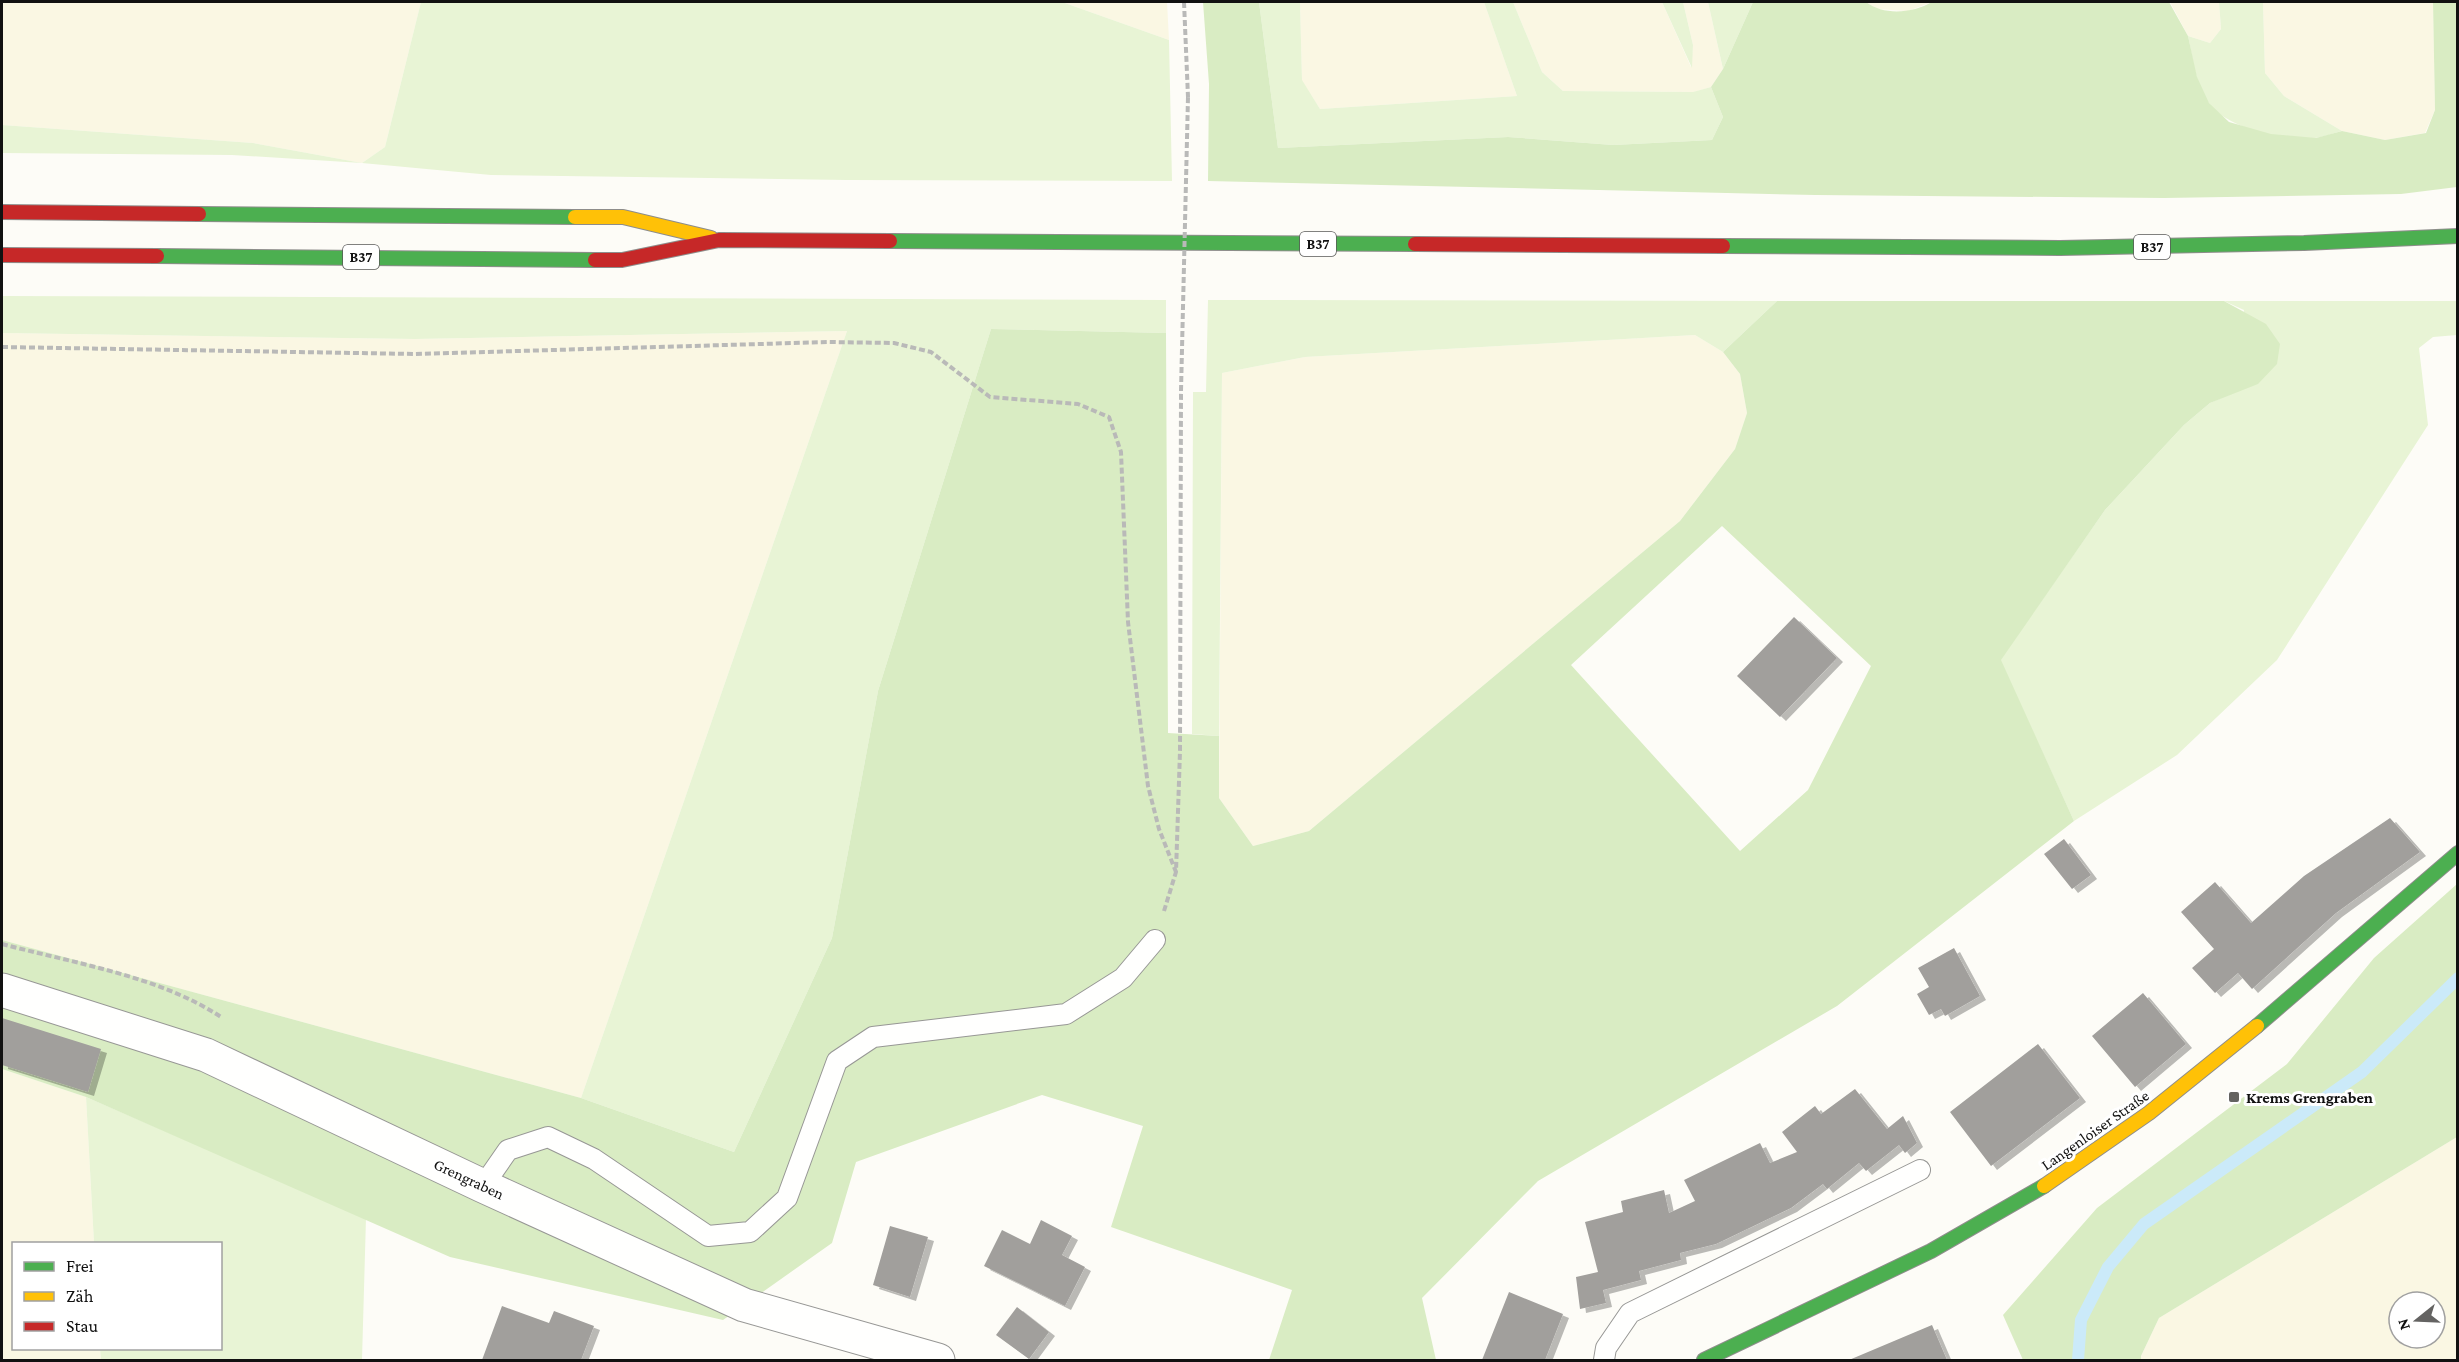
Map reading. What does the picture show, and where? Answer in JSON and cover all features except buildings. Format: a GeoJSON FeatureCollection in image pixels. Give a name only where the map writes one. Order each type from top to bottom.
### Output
{"type":"FeatureCollection","features":[{"type":"Feature","properties":{"kind":"main road","name":"B37"},"geometry":{"type":"LineString","coordinates":[[2,212],[623,217],[719,240]]}},
{"type":"Feature","properties":{"kind":"main road","name":"B37"},"geometry":{"type":"LineString","coordinates":[[2,255],[622,260],[719,240],[2049,248],[2304,243],[2457,236]]}},
{"type":"Feature","properties":{"kind":"main road","name":"Langenloiser Straße"},"geometry":{"type":"LineString","coordinates":[[1704,1360],[1962,1236],[2062,1174],[2141,1120],[2213,1063],[2457,853]]}},
{"type":"Feature","properties":{"kind":"street","name":"Grengraben"},"geometry":{"type":"LineString","coordinates":[[2,990],[206,1054],[483,1186],[744,1305],[938,1360]]}},
{"type":"Feature","properties":{"kind":"lane"},"geometry":{"type":"LineString","coordinates":[[483,1186],[508,1150],[548,1137],[594,1160],[708,1236],[750,1232],[787,1198],[837,1060],[873,1037],[1066,1014],[1123,978],[1155,940]]}},
{"type":"Feature","properties":{"kind":"lane"},"geometry":{"type":"LineString","coordinates":[[1604,1360],[1606,1348],[1630,1313],[1920,1170]]}},
{"type":"Feature","properties":{"kind":"path"},"geometry":{"type":"LineString","coordinates":[[1155,940],[1176,872],[1180,751],[1181,391],[1188,97],[1184,2]]}},
{"type":"Feature","properties":{"kind":"path"},"geometry":{"type":"LineString","coordinates":[[2,348],[415,354],[829,342],[894,343],[932,352],[957,374],[990,397],[1078,404],[1109,417],[1122,452],[1128,622],[1148,786],[1159,830],[1176,872]]}},
{"type":"Feature","properties":{"kind":"path"},"geometry":{"type":"LineString","coordinates":[[2,944],[159,986]]}},
{"type":"Feature","properties":{"kind":"shaded area"},"geometry":{"type":"Polygon","coordinates":[[[2,2],[421,2],[385,147],[362,163],[253,143],[2,125],[2,2]]]}},
{"type":"Feature","properties":{"kind":"shaded area"},"geometry":{"type":"Polygon","coordinates":[[[1062,2],[1167,2],[1169,40],[1062,2]]]}},
{"type":"Feature","properties":{"kind":"shaded area"},"geometry":{"type":"Polygon","coordinates":[[[1300,2],[1484,2],[1517,96],[1320,109],[1302,81],[1300,2]]]}},
{"type":"Feature","properties":{"kind":"shaded area"},"geometry":{"type":"Polygon","coordinates":[[[1513,2],[1662,2],[1691,67],[1693,45],[1683,2],[1708,2],[1723,69],[1711,87],[1694,92],[1563,91],[1542,72],[1513,2]]]}},
{"type":"Feature","properties":{"kind":"shaded area"},"geometry":{"type":"Polygon","coordinates":[[[1866,2],[1932,2],[1908,11],[1876,9],[1866,2]]]}},
{"type":"Feature","properties":{"kind":"shaded area"},"geometry":{"type":"Polygon","coordinates":[[[2170,2],[2219,2],[2221,29],[2210,43],[2188,36],[2170,2]]]}},
{"type":"Feature","properties":{"kind":"shaded area"},"geometry":{"type":"Polygon","coordinates":[[[2263,2],[2433,2],[2435,110],[2425,133],[2385,140],[2342,131],[2284,96],[2265,73],[2263,2]]]}},
{"type":"Feature","properties":{"kind":"shaded area"},"geometry":{"type":"Polygon","coordinates":[[[847,331],[581,1098],[2,940],[2,333],[415,339],[847,331]]]}},
{"type":"Feature","properties":{"kind":"shaded area"},"geometry":{"type":"Polygon","coordinates":[[[1695,335],[1723,352],[1740,374],[1747,413],[1735,449],[1680,521],[1309,831],[1253,846],[1219,798],[1222,373],[1305,357],[1695,335]]]}},
{"type":"Feature","properties":{"kind":"shaded area"},"geometry":{"type":"Polygon","coordinates":[[[2,1069],[86,1097],[94,1242],[12,1242],[12,1350],[100,1350],[101,1360],[2,1360],[2,1069]]]}},
{"type":"Feature","properties":{"kind":"shaded area"},"geometry":{"type":"Polygon","coordinates":[[[2457,1137],[2457,1360],[2141,1360],[2159,1318],[2457,1137]]]}},
{"type":"Feature","properties":{"kind":"green space"},"geometry":{"type":"Polygon","coordinates":[[[421,2],[1062,2],[1169,40],[1172,181],[847,180],[491,175],[362,163],[385,147],[421,2]]]}},
{"type":"Feature","properties":{"kind":"green space"},"geometry":{"type":"Polygon","coordinates":[[[1203,2],[1259,2],[1278,148],[1508,137],[1613,145],[1712,140],[1723,117],[1711,87],[1723,69],[1753,2],[1866,2],[1890,11],[1908,11],[1932,2],[2169,2],[2188,36],[2197,77],[2209,103],[2229,122],[2271,134],[2316,138],[2342,131],[2385,140],[2426,133],[2435,110],[2433,2],[2457,2],[2457,187],[2401,194],[2164,198],[1816,195],[1208,181],[1209,84],[1203,2]]]}},
{"type":"Feature","properties":{"kind":"green space"},"geometry":{"type":"Polygon","coordinates":[[[1259,2],[1300,2],[1302,80],[1320,109],[1517,96],[1484,2],[1513,2],[1542,72],[1563,91],[1693,92],[1711,87],[1723,117],[1712,140],[1613,145],[1508,137],[1278,148],[1259,2]]]}},
{"type":"Feature","properties":{"kind":"green space"},"geometry":{"type":"Polygon","coordinates":[[[1662,2],[1683,2],[1693,45],[1692,68],[1662,2]]]}},
{"type":"Feature","properties":{"kind":"green space"},"geometry":{"type":"Polygon","coordinates":[[[1708,2],[1753,2],[1723,69],[1708,2]]]}},
{"type":"Feature","properties":{"kind":"green space"},"geometry":{"type":"Polygon","coordinates":[[[2219,2],[2263,2],[2265,73],[2284,96],[2342,131],[2315,138],[2273,135],[2242,126],[2217,112],[2208,102],[2200,87],[2188,36],[2210,43],[2221,29],[2219,2]]]}},
{"type":"Feature","properties":{"kind":"green space"},"geometry":{"type":"Polygon","coordinates":[[[2,125],[253,143],[362,163],[232,155],[2,153],[2,125]]]}},
{"type":"Feature","properties":{"kind":"green space"},"geometry":{"type":"Polygon","coordinates":[[[2,296],[1166,300],[1166,333],[991,329],[878,691],[832,938],[734,1152],[581,1098],[847,331],[415,339],[2,333],[2,296]]]}},
{"type":"Feature","properties":{"kind":"green space"},"geometry":{"type":"Polygon","coordinates":[[[1208,300],[1777,301],[1723,352],[1695,335],[1305,357],[1222,373],[1219,736],[1192,734],[1193,392],[1206,392],[1208,300]]]}},
{"type":"Feature","properties":{"kind":"green space"},"geometry":{"type":"Polygon","coordinates":[[[1777,301],[2224,301],[2266,324],[2280,344],[2277,364],[2258,384],[2210,403],[2184,425],[2105,510],[2001,660],[2074,821],[1837,1006],[1538,1181],[1422,1298],[1436,1360],[1269,1360],[1292,1290],[1111,1227],[1143,1126],[1042,1095],[856,1162],[832,1243],[723,1320],[450,1257],[86,1097],[2,1069],[2,940],[581,1098],[734,1152],[832,938],[878,691],[991,329],[1166,333],[1168,733],[1219,736],[1219,798],[1253,846],[1309,831],[1680,521],[1735,449],[1747,413],[1740,374],[1723,352],[1777,301]],[[1722,526],[1571,665],[1740,851],[1808,790],[1871,666],[1722,526]]]}},
{"type":"Feature","properties":{"kind":"green space"},"geometry":{"type":"Polygon","coordinates":[[[2224,301],[2457,301],[2457,335],[2433,337],[2419,348],[2428,425],[2277,660],[2177,755],[2074,821],[2000,660],[2105,510],[2184,425],[2210,403],[2232,393],[2244,310],[2224,301]]]}},
{"type":"Feature","properties":{"kind":"green space"},"geometry":{"type":"Polygon","coordinates":[[[2457,884],[2457,1137],[2159,1318],[2141,1360],[2023,1360],[2003,1315],[2097,1208],[2287,1064],[2374,958],[2457,884]]]}},
{"type":"Feature","properties":{"kind":"green space"},"geometry":{"type":"Polygon","coordinates":[[[86,1097],[366,1218],[362,1360],[101,1360],[100,1350],[222,1350],[222,1242],[94,1242],[86,1097]]]}},
{"type":"Feature","properties":{"kind":"waterway"},"geometry":{"type":"LineString","coordinates":[[2078,1360],[2081,1320],[2108,1267],[2144,1224],[2362,1072],[2458,978]]}},
{"type":"Feature","properties":{"kind":"traffic: fast"},"geometry":{"type":"LineString","coordinates":[[199,214],[575,217]]}},
{"type":"Feature","properties":{"kind":"traffic: fast"},"geometry":{"type":"LineString","coordinates":[[1723,246],[2060,248],[2304,243],[2458,236]]}},
{"type":"Feature","properties":{"kind":"traffic: fast"},"geometry":{"type":"LineString","coordinates":[[890,241],[1415,244]]}},
{"type":"Feature","properties":{"kind":"traffic: fast"},"geometry":{"type":"LineString","coordinates":[[157,256],[595,260]]}},
{"type":"Feature","properties":{"kind":"traffic: fast"},"geometry":{"type":"LineString","coordinates":[[2257,1026],[2458,853]]}},
{"type":"Feature","properties":{"kind":"traffic: fast"},"geometry":{"type":"LineString","coordinates":[[1704,1360],[1931,1251],[2044,1186]]}},
{"type":"Feature","properties":{"kind":"traffic: slow"},"geometry":{"type":"LineString","coordinates":[[575,217],[623,217],[711,238]]}},
{"type":"Feature","properties":{"kind":"traffic: slow"},"geometry":{"type":"LineString","coordinates":[[2044,1186],[2149,1113],[2257,1026]]}},
{"type":"Feature","properties":{"kind":"traffic: jam"},"geometry":{"type":"LineString","coordinates":[[2,212],[199,214]]}},
{"type":"Feature","properties":{"kind":"traffic: jam"},"geometry":{"type":"LineString","coordinates":[[595,260],[622,260],[719,240],[890,241]]}},
{"type":"Feature","properties":{"kind":"traffic: jam"},"geometry":{"type":"LineString","coordinates":[[1415,244],[1723,246]]}},
{"type":"Feature","properties":{"kind":"traffic: jam"},"geometry":{"type":"LineString","coordinates":[[2,255],[157,256]]}},
{"type":"Feature","properties":{"kind":"place","name":"Krems Grengraben"},"geometry":{"type":"Point","coordinates":[2234,1097]}}]}
